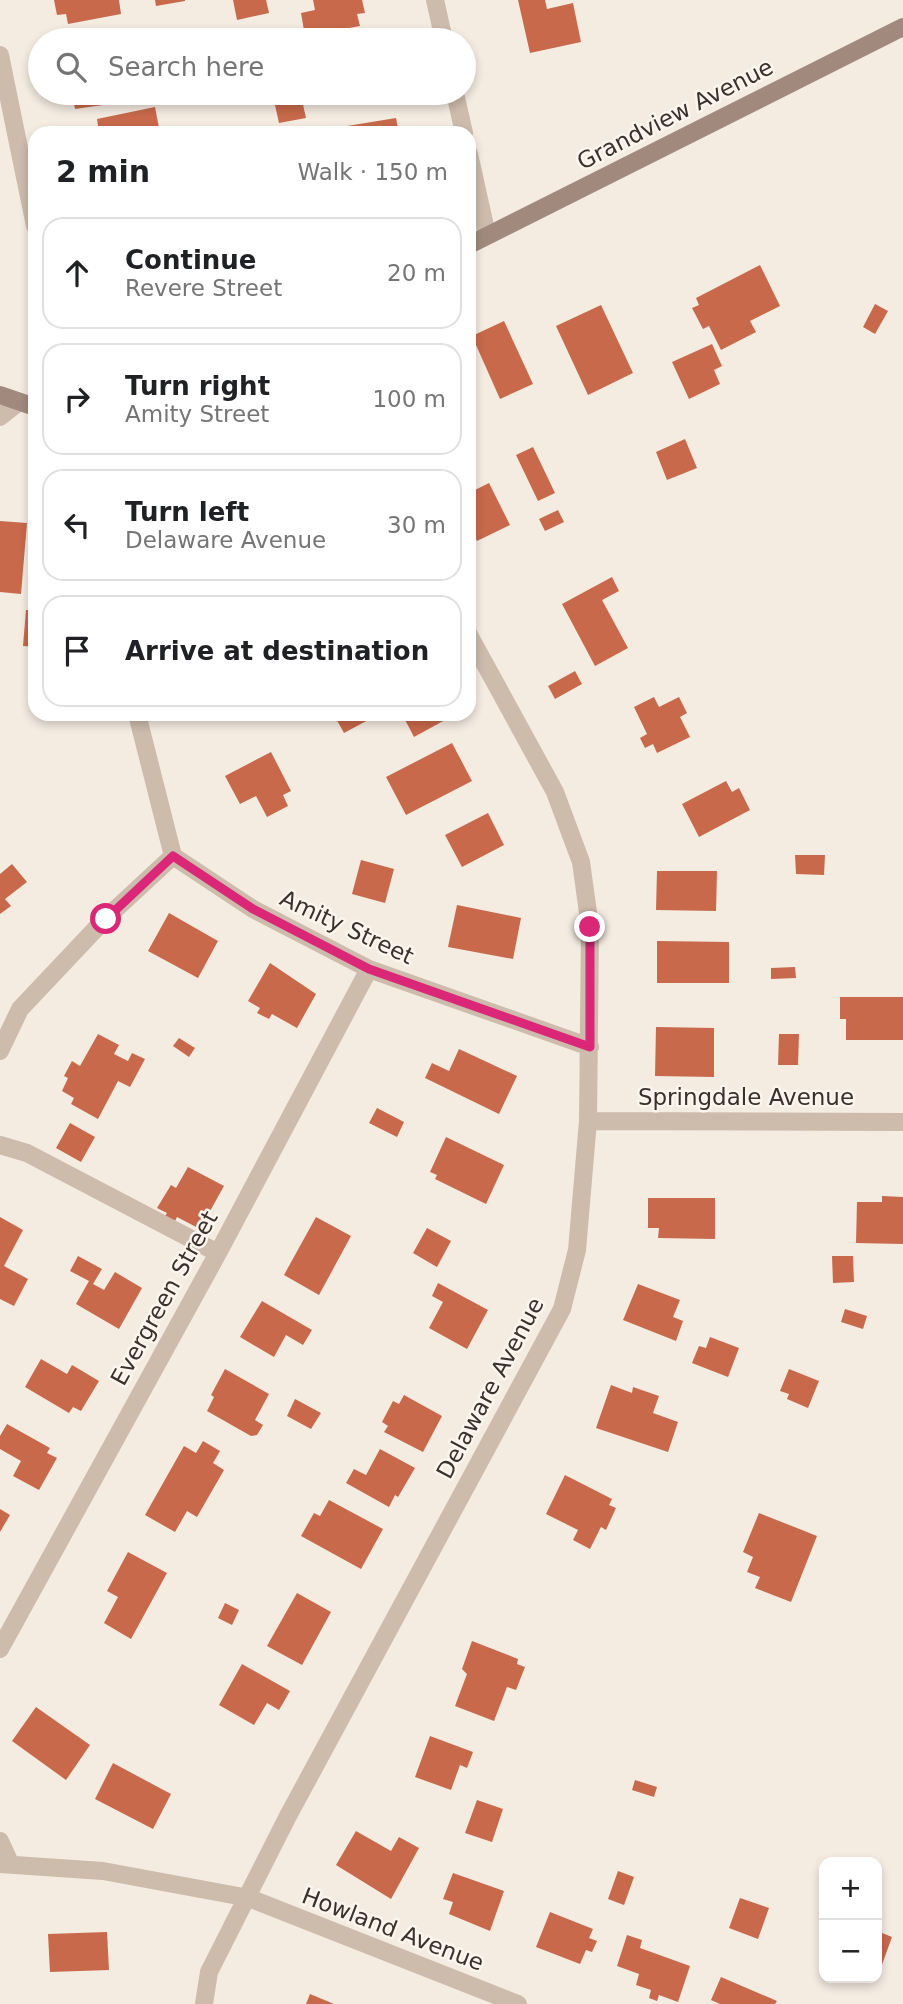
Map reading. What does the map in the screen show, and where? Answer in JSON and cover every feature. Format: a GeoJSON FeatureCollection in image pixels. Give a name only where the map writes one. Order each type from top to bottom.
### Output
{"type":"FeatureCollection","features":[{"type":"Feature","properties":{"kind":"main road","name":"Grandview Avenue"},"geometry":{"type":"LineString","coordinates":[[476,241],[903,27]]}},
{"type":"Feature","properties":{"kind":"main road"},"geometry":{"type":"LineString","coordinates":[[0,396],[27,405]]}},
{"type":"Feature","properties":{"kind":"street"},"geometry":{"type":"LineString","coordinates":[[435,0],[441,28]]}},
{"type":"Feature","properties":{"kind":"street"},"geometry":{"type":"LineString","coordinates":[[0,55],[28,192]]}},
{"type":"Feature","properties":{"kind":"street"},"geometry":{"type":"LineString","coordinates":[[458,105],[462,126]]}},
{"type":"Feature","properties":{"kind":"street"},"geometry":{"type":"LineString","coordinates":[[476,186],[487,235]]}},
{"type":"Feature","properties":{"kind":"street"},"geometry":{"type":"LineString","coordinates":[[0,417],[27,405]]}},
{"type":"Feature","properties":{"kind":"street","name":"Delaware Avenue"},"geometry":{"type":"LineString","coordinates":[[204,2004],[209,1972],[249,1898],[288,1816],[562,1309],[577,1250],[588,1121],[590,1047],[590,927],[581,862],[555,792],[476,648]]}},
{"type":"Feature","properties":{"kind":"street"},"geometry":{"type":"LineString","coordinates":[[0,1051],[20,1009],[106,919],[173,856],[139,721]]}},
{"type":"Feature","properties":{"kind":"street","name":"Amity Street"},"geometry":{"type":"LineString","coordinates":[[173,856],[253,909],[369,969],[590,1047]]}},
{"type":"Feature","properties":{"kind":"street","name":"Evergreen Street"},"geometry":{"type":"LineString","coordinates":[[0,1649],[218,1253],[369,969]]}},
{"type":"Feature","properties":{"kind":"street","name":"Springdale Avenue"},"geometry":{"type":"LineString","coordinates":[[588,1121],[903,1122]]}},
{"type":"Feature","properties":{"kind":"street"},"geometry":{"type":"LineString","coordinates":[[0,1144],[27,1153],[218,1253]]}},
{"type":"Feature","properties":{"kind":"street"},"geometry":{"type":"LineString","coordinates":[[0,1841],[5,1863]]}},
{"type":"Feature","properties":{"kind":"street","name":"Howland Avenue"},"geometry":{"type":"LineString","coordinates":[[5,1863],[103,1871],[249,1898],[518,2004]]}},
{"type":"Feature","properties":{"kind":"building"},"geometry":{"type":"Polygon","coordinates":[[[54,0],[119,0],[121,14],[68,24],[66,14],[57,15],[54,0]]]}},
{"type":"Feature","properties":{"kind":"building"},"geometry":{"type":"Polygon","coordinates":[[[155,0],[185,0],[185,1],[156,6],[155,0]]]}},
{"type":"Feature","properties":{"kind":"building"},"geometry":{"type":"Polygon","coordinates":[[[233,0],[266,0],[269,13],[237,20],[233,0]]]}},
{"type":"Feature","properties":{"kind":"building"},"geometry":{"type":"Polygon","coordinates":[[[313,0],[362,0],[365,13],[357,14],[360,26],[304,28],[301,13],[315,10],[313,0]]]}},
{"type":"Feature","properties":{"kind":"building"},"geometry":{"type":"Polygon","coordinates":[[[518,0],[545,0],[547,9],[573,3],[581,42],[530,53],[518,0]]]}},
{"type":"Feature","properties":{"kind":"building"},"geometry":{"type":"Polygon","coordinates":[[[74,105],[103,105],[75,109],[74,105]]]}},
{"type":"Feature","properties":{"kind":"building"},"geometry":{"type":"Polygon","coordinates":[[[275,105],[303,105],[306,118],[279,123],[275,105]]]}},
{"type":"Feature","properties":{"kind":"building"},"geometry":{"type":"Polygon","coordinates":[[[155,107],[159,126],[98,126],[97,119],[155,107]]]}},
{"type":"Feature","properties":{"kind":"building"},"geometry":{"type":"Polygon","coordinates":[[[396,118],[398,126],[347,126],[396,118]]]}},
{"type":"Feature","properties":{"kind":"building"},"geometry":{"type":"Polygon","coordinates":[[[760,265],[780,306],[750,321],[756,332],[721,350],[709,326],[703,329],[692,308],[699,305],[696,298],[760,265]]]}},
{"type":"Feature","properties":{"kind":"building"},"geometry":{"type":"Polygon","coordinates":[[[875,304],[888,311],[875,334],[863,327],[875,304]]]}},
{"type":"Feature","properties":{"kind":"building"},"geometry":{"type":"Polygon","coordinates":[[[601,305],[633,373],[588,395],[556,326],[601,305]]]}},
{"type":"Feature","properties":{"kind":"building"},"geometry":{"type":"Polygon","coordinates":[[[504,321],[533,384],[500,399],[476,345],[476,334],[504,321]]]}},
{"type":"Feature","properties":{"kind":"building"},"geometry":{"type":"Polygon","coordinates":[[[712,344],[722,366],[714,370],[720,384],[689,399],[672,362],[712,344]]]}},
{"type":"Feature","properties":{"kind":"building"},"geometry":{"type":"Polygon","coordinates":[[[685,439],[697,468],[667,480],[656,452],[685,439]]]}},
{"type":"Feature","properties":{"kind":"building"},"geometry":{"type":"Polygon","coordinates":[[[533,447],[555,493],[538,501],[516,455],[533,447]]]}},
{"type":"Feature","properties":{"kind":"building"},"geometry":{"type":"Polygon","coordinates":[[[489,483],[510,525],[477,541],[476,539],[476,490],[489,483]]]}},
{"type":"Feature","properties":{"kind":"building"},"geometry":{"type":"Polygon","coordinates":[[[558,510],[564,522],[545,531],[539,519],[558,510]]]}},
{"type":"Feature","properties":{"kind":"building"},"geometry":{"type":"Polygon","coordinates":[[[0,521],[27,523],[21,594],[0,592],[0,521]]]}},
{"type":"Feature","properties":{"kind":"building"},"geometry":{"type":"Polygon","coordinates":[[[612,577],[619,591],[602,600],[628,648],[595,666],[562,604],[612,577]]]}},
{"type":"Feature","properties":{"kind":"building"},"geometry":{"type":"Polygon","coordinates":[[[26,610],[28,610],[28,646],[23,646],[26,610]]]}},
{"type":"Feature","properties":{"kind":"building"},"geometry":{"type":"Polygon","coordinates":[[[575,671],[582,684],[555,699],[548,686],[575,671]]]}},
{"type":"Feature","properties":{"kind":"building"},"geometry":{"type":"Polygon","coordinates":[[[654,697],[659,707],[679,697],[687,713],[680,717],[690,737],[657,753],[653,744],[645,748],[640,738],[647,734],[634,707],[654,697]]]}},
{"type":"Feature","properties":{"kind":"building"},"geometry":{"type":"Polygon","coordinates":[[[337,721],[366,721],[344,733],[337,721]]]}},
{"type":"Feature","properties":{"kind":"building"},"geometry":{"type":"Polygon","coordinates":[[[406,721],[443,721],[414,737],[406,721]]]}},
{"type":"Feature","properties":{"kind":"building"},"geometry":{"type":"Polygon","coordinates":[[[452,743],[472,781],[406,815],[386,777],[452,743]]]}},
{"type":"Feature","properties":{"kind":"building"},"geometry":{"type":"Polygon","coordinates":[[[271,752],[291,791],[283,795],[288,806],[267,817],[256,796],[240,804],[225,776],[271,752]]]}},
{"type":"Feature","properties":{"kind":"building"},"geometry":{"type":"Polygon","coordinates":[[[726,781],[732,792],[739,788],[750,810],[699,837],[682,804],[726,781]]]}},
{"type":"Feature","properties":{"kind":"building"},"geometry":{"type":"Polygon","coordinates":[[[488,813],[504,845],[462,867],[445,835],[488,813]]]}},
{"type":"Feature","properties":{"kind":"building"},"geometry":{"type":"Polygon","coordinates":[[[795,855],[825,855],[824,875],[796,874],[795,855]]]}},
{"type":"Feature","properties":{"kind":"building"},"geometry":{"type":"Polygon","coordinates":[[[361,860],[394,869],[385,903],[352,894],[361,860]]]}},
{"type":"Feature","properties":{"kind":"building"},"geometry":{"type":"Polygon","coordinates":[[[12,864],[27,882],[5,899],[11,906],[0,914],[0,874],[12,864]]]}},
{"type":"Feature","properties":{"kind":"building"},"geometry":{"type":"Polygon","coordinates":[[[657,871],[717,871],[716,911],[656,910],[657,871]]]}},
{"type":"Feature","properties":{"kind":"building"},"geometry":{"type":"Polygon","coordinates":[[[457,905],[521,918],[513,959],[448,947],[457,905]]]}},
{"type":"Feature","properties":{"kind":"building"},"geometry":{"type":"Polygon","coordinates":[[[169,913],[218,941],[198,978],[148,951],[169,913]]]}},
{"type":"Feature","properties":{"kind":"building"},"geometry":{"type":"Polygon","coordinates":[[[657,941],[729,942],[729,983],[657,983],[657,941]]]}},
{"type":"Feature","properties":{"kind":"building"},"geometry":{"type":"Polygon","coordinates":[[[270,963],[316,994],[297,1028],[272,1014],[269,1019],[257,1013],[260,1008],[248,1001],[270,963]]]}},
{"type":"Feature","properties":{"kind":"building"},"geometry":{"type":"Polygon","coordinates":[[[795,967],[796,978],[771,979],[771,968],[795,967]]]}},
{"type":"Feature","properties":{"kind":"building"},"geometry":{"type":"Polygon","coordinates":[[[840,997],[903,997],[903,1040],[846,1040],[846,1019],[840,1019],[840,997]]]}},
{"type":"Feature","properties":{"kind":"building"},"geometry":{"type":"Polygon","coordinates":[[[656,1027],[714,1028],[714,1077],[655,1076],[656,1027]]]}},
{"type":"Feature","properties":{"kind":"building"},"geometry":{"type":"Polygon","coordinates":[[[98,1034],[119,1045],[114,1054],[128,1061],[132,1053],[145,1059],[130,1087],[118,1081],[98,1119],[71,1104],[74,1098],[62,1091],[68,1078],[64,1076],[72,1061],[80,1066],[98,1034]]]}},
{"type":"Feature","properties":{"kind":"building"},"geometry":{"type":"Polygon","coordinates":[[[779,1034],[799,1034],[798,1065],[778,1065],[779,1034]]]}},
{"type":"Feature","properties":{"kind":"building"},"geometry":{"type":"Polygon","coordinates":[[[179,1038],[195,1048],[189,1057],[173,1046],[179,1038]]]}},
{"type":"Feature","properties":{"kind":"building"},"geometry":{"type":"Polygon","coordinates":[[[459,1049],[517,1076],[499,1114],[425,1078],[432,1063],[449,1071],[459,1049]]]}},
{"type":"Feature","properties":{"kind":"building"},"geometry":{"type":"Polygon","coordinates":[[[377,1108],[404,1122],[397,1137],[369,1123],[377,1108]]]}},
{"type":"Feature","properties":{"kind":"building"},"geometry":{"type":"Polygon","coordinates":[[[70,1123],[95,1137],[81,1162],[56,1148],[70,1123]]]}},
{"type":"Feature","properties":{"kind":"building"},"geometry":{"type":"Polygon","coordinates":[[[446,1137],[504,1165],[486,1204],[435,1179],[437,1175],[430,1172],[446,1137]]]}},
{"type":"Feature","properties":{"kind":"building"},"geometry":{"type":"Polygon","coordinates":[[[188,1167],[224,1186],[200,1229],[177,1217],[173,1225],[163,1219],[167,1213],[157,1208],[171,1185],[176,1188],[188,1167]]]}},
{"type":"Feature","properties":{"kind":"building"},"geometry":{"type":"Polygon","coordinates":[[[882,1196],[903,1197],[903,1244],[856,1243],[857,1202],[882,1202],[882,1196]]]}},
{"type":"Feature","properties":{"kind":"building"},"geometry":{"type":"Polygon","coordinates":[[[648,1198],[715,1198],[715,1239],[658,1238],[659,1228],[648,1228],[648,1198]]]}},
{"type":"Feature","properties":{"kind":"building"},"geometry":{"type":"Polygon","coordinates":[[[0,1217],[23,1230],[4,1266],[28,1279],[14,1306],[0,1299],[0,1217]]]}},
{"type":"Feature","properties":{"kind":"building"},"geometry":{"type":"Polygon","coordinates":[[[316,1217],[351,1236],[319,1295],[284,1275],[316,1217]]]}},
{"type":"Feature","properties":{"kind":"building"},"geometry":{"type":"Polygon","coordinates":[[[427,1228],[451,1241],[437,1267],[413,1253],[427,1228]]]}},
{"type":"Feature","properties":{"kind":"building"},"geometry":{"type":"Polygon","coordinates":[[[78,1256],[102,1269],[93,1284],[104,1290],[115,1272],[142,1288],[119,1329],[76,1304],[89,1281],[70,1271],[78,1256]]]}},
{"type":"Feature","properties":{"kind":"building"},"geometry":{"type":"Polygon","coordinates":[[[832,1256],[853,1256],[854,1282],[833,1283],[832,1256]]]}},
{"type":"Feature","properties":{"kind":"building"},"geometry":{"type":"Polygon","coordinates":[[[438,1283],[488,1310],[467,1349],[429,1328],[443,1302],[432,1296],[438,1283]]]}},
{"type":"Feature","properties":{"kind":"building"},"geometry":{"type":"Polygon","coordinates":[[[638,1284],[680,1300],[673,1317],[683,1321],[676,1341],[623,1320],[638,1284]]]}},
{"type":"Feature","properties":{"kind":"building"},"geometry":{"type":"Polygon","coordinates":[[[262,1301],[312,1330],[303,1345],[286,1335],[274,1357],[240,1337],[262,1301]]]}},
{"type":"Feature","properties":{"kind":"building"},"geometry":{"type":"Polygon","coordinates":[[[845,1309],[867,1316],[863,1329],[841,1322],[845,1309]]]}},
{"type":"Feature","properties":{"kind":"building"},"geometry":{"type":"Polygon","coordinates":[[[710,1337],[739,1348],[728,1377],[692,1363],[699,1346],[706,1348],[710,1337]]]}},
{"type":"Feature","properties":{"kind":"building"},"geometry":{"type":"Polygon","coordinates":[[[41,1359],[67,1374],[72,1365],[99,1381],[81,1411],[73,1407],[69,1413],[25,1387],[41,1359]]]}},
{"type":"Feature","properties":{"kind":"building"},"geometry":{"type":"Polygon","coordinates":[[[225,1369],[269,1394],[255,1420],[263,1425],[257,1435],[251,1436],[207,1411],[214,1397],[211,1395],[225,1369]]]}},
{"type":"Feature","properties":{"kind":"building"},"geometry":{"type":"Polygon","coordinates":[[[789,1369],[819,1381],[808,1408],[787,1399],[789,1394],[780,1391],[789,1369]]]}},
{"type":"Feature","properties":{"kind":"building"},"geometry":{"type":"Polygon","coordinates":[[[611,1385],[632,1393],[633,1387],[659,1396],[653,1413],[678,1422],[668,1452],[596,1428],[611,1385]]]}},
{"type":"Feature","properties":{"kind":"building"},"geometry":{"type":"Polygon","coordinates":[[[404,1395],[442,1416],[423,1452],[384,1432],[388,1426],[382,1422],[393,1401],[399,1404],[404,1395]]]}},
{"type":"Feature","properties":{"kind":"building"},"geometry":{"type":"Polygon","coordinates":[[[295,1399],[321,1413],[311,1429],[287,1416],[295,1399]]]}},
{"type":"Feature","properties":{"kind":"building"},"geometry":{"type":"Polygon","coordinates":[[[7,1424],[50,1448],[47,1453],[57,1458],[39,1490],[13,1476],[21,1461],[0,1449],[0,1436],[7,1424]]]}},
{"type":"Feature","properties":{"kind":"building"},"geometry":{"type":"Polygon","coordinates":[[[203,1441],[220,1451],[213,1463],[224,1470],[197,1517],[187,1511],[175,1532],[145,1515],[184,1446],[196,1453],[203,1441]]]}},
{"type":"Feature","properties":{"kind":"building"},"geometry":{"type":"Polygon","coordinates":[[[380,1449],[415,1468],[389,1507],[346,1483],[354,1469],[366,1475],[380,1449]]]}},
{"type":"Feature","properties":{"kind":"building"},"geometry":{"type":"Polygon","coordinates":[[[565,1475],[612,1499],[609,1505],[616,1508],[606,1530],[601,1527],[590,1549],[573,1540],[578,1530],[546,1514],[565,1475]]]}},
{"type":"Feature","properties":{"kind":"building"},"geometry":{"type":"Polygon","coordinates":[[[329,1500],[383,1529],[361,1569],[301,1536],[314,1513],[320,1516],[329,1500]]]}},
{"type":"Feature","properties":{"kind":"building"},"geometry":{"type":"Polygon","coordinates":[[[0,1509],[10,1515],[0,1532],[0,1509]]]}},
{"type":"Feature","properties":{"kind":"building"},"geometry":{"type":"Polygon","coordinates":[[[759,1513],[817,1536],[791,1602],[755,1588],[760,1577],[747,1572],[753,1557],[743,1552],[759,1513]]]}},
{"type":"Feature","properties":{"kind":"building"},"geometry":{"type":"Polygon","coordinates":[[[128,1552],[167,1573],[131,1639],[104,1623],[118,1597],[107,1591],[128,1552]]]}},
{"type":"Feature","properties":{"kind":"building"},"geometry":{"type":"Polygon","coordinates":[[[297,1593],[331,1612],[302,1665],[267,1646],[297,1593]]]}},
{"type":"Feature","properties":{"kind":"building"},"geometry":{"type":"Polygon","coordinates":[[[225,1603],[239,1610],[232,1625],[218,1618],[225,1603]]]}},
{"type":"Feature","properties":{"kind":"building"},"geometry":{"type":"Polygon","coordinates":[[[472,1641],[518,1659],[517,1664],[525,1667],[516,1690],[507,1687],[494,1721],[455,1706],[467,1674],[462,1669],[472,1641]]]}},
{"type":"Feature","properties":{"kind":"building"},"geometry":{"type":"Polygon","coordinates":[[[242,1664],[290,1691],[279,1710],[267,1703],[254,1725],[219,1705],[242,1664]]]}},
{"type":"Feature","properties":{"kind":"building"},"geometry":{"type":"Polygon","coordinates":[[[36,1707],[90,1745],[66,1780],[12,1741],[36,1707]]]}},
{"type":"Feature","properties":{"kind":"building"},"geometry":{"type":"Polygon","coordinates":[[[430,1736],[473,1752],[467,1768],[460,1765],[451,1790],[415,1777],[430,1736]]]}},
{"type":"Feature","properties":{"kind":"building"},"geometry":{"type":"Polygon","coordinates":[[[113,1763],[171,1794],[153,1829],[95,1799],[113,1763]]]}},
{"type":"Feature","properties":{"kind":"building"},"geometry":{"type":"Polygon","coordinates":[[[635,1780],[657,1787],[654,1797],[632,1790],[635,1780]]]}},
{"type":"Feature","properties":{"kind":"building"},"geometry":{"type":"Polygon","coordinates":[[[477,1800],[503,1809],[492,1842],[465,1833],[477,1800]]]}},
{"type":"Feature","properties":{"kind":"building"},"geometry":{"type":"Polygon","coordinates":[[[356,1831],[391,1851],[399,1837],[419,1848],[391,1899],[336,1865],[356,1831]]]}},
{"type":"Feature","properties":{"kind":"building"},"geometry":{"type":"Polygon","coordinates":[[[618,1871],[634,1877],[624,1905],[608,1899],[618,1871]]]}},
{"type":"Feature","properties":{"kind":"building"},"geometry":{"type":"Polygon","coordinates":[[[453,1873],[504,1891],[490,1931],[449,1914],[453,1902],[443,1899],[453,1873]]]}},
{"type":"Feature","properties":{"kind":"building"},"geometry":{"type":"Polygon","coordinates":[[[740,1898],[769,1908],[758,1939],[729,1928],[740,1898]]]}},
{"type":"Feature","properties":{"kind":"building"},"geometry":{"type":"Polygon","coordinates":[[[550,1912],[593,1929],[589,1938],[597,1941],[592,1952],[586,1950],[580,1964],[536,1947],[550,1912]]]}},
{"type":"Feature","properties":{"kind":"building"},"geometry":{"type":"Polygon","coordinates":[[[107,1932],[109,1970],[50,1972],[48,1934],[107,1932]]]}},
{"type":"Feature","properties":{"kind":"building"},"geometry":{"type":"Polygon","coordinates":[[[882,1933],[892,1937],[882,1965],[882,1933]]]}},
{"type":"Feature","properties":{"kind":"building"},"geometry":{"type":"Polygon","coordinates":[[[627,1935],[642,1940],[640,1948],[690,1966],[678,2002],[659,1995],[657,2001],[649,1998],[651,1990],[636,1985],[639,1974],[617,1966],[627,1935]]]}},
{"type":"Feature","properties":{"kind":"building"},"geometry":{"type":"Polygon","coordinates":[[[721,1977],[777,2001],[775,2004],[720,2004],[711,2000],[721,1977]]]}},
{"type":"Feature","properties":{"kind":"building"},"geometry":{"type":"Polygon","coordinates":[[[310,1994],[334,2004],[306,2004],[310,1994]]]}},
{"type":"Feature","properties":{"kind":"route"},"geometry":{"type":"LineString","coordinates":[[106,919],[173,856],[253,909],[369,969],[590,1047],[590,927]]}}]}
